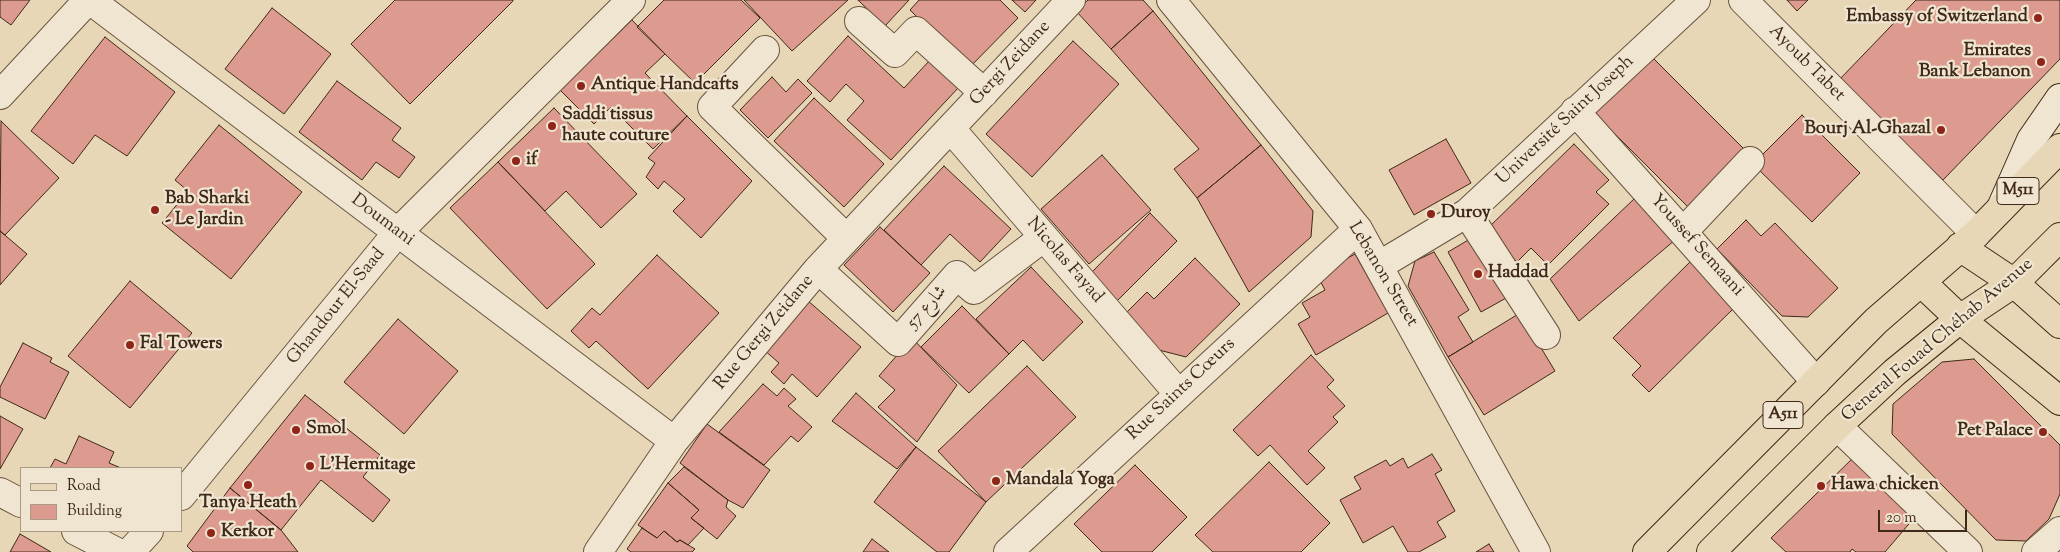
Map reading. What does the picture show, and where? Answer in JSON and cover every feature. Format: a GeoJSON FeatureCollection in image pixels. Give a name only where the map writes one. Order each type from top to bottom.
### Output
{"type":"FeatureCollection","features":[{"type":"Feature","properties":{"kind":"main road","name":"M511"},"geometry":{"type":"LineString","coordinates":[[1968,240],[2060,148]]}},
{"type":"Feature","properties":{"kind":"main road","name":"General Fouad Chéhab Avenue"},"geometry":{"type":"LineString","coordinates":[[1711,552],[1837,426],[1895,372],[1960,319],[2014,283],[2060,237]]}},
{"type":"Feature","properties":{"kind":"main road","name":"A511"},"geometry":{"type":"LineString","coordinates":[[1648,552],[1876,321],[1968,240]]}},
{"type":"Feature","properties":{"kind":"main road"},"geometry":{"type":"LineString","coordinates":[[1968,240],[2060,324]]}},
{"type":"Feature","properties":{"kind":"main road"},"geometry":{"type":"LineString","coordinates":[[1921,282],[1960,319],[2060,401]]}},
{"type":"Feature","properties":{"kind":"street"},"geometry":{"type":"LineString","coordinates":[[0,95],[89,0]]}},
{"type":"Feature","properties":{"kind":"street","name":"Doumani"},"geometry":{"type":"LineString","coordinates":[[89,0],[674,441]]}},
{"type":"Feature","properties":{"kind":"street","name":"Ghandour El-Saad"},"geometry":{"type":"LineString","coordinates":[[182,495],[397,233],[631,0]]}},
{"type":"Feature","properties":{"kind":"street","name":"Gergi Zeidane"},"geometry":{"type":"LineString","coordinates":[[951,129],[1071,0]]}},
{"type":"Feature","properties":{"kind":"street","name":"Lebanon Street"},"geometry":{"type":"LineString","coordinates":[[1171,0],[1358,229],[1536,552]]}},
{"type":"Feature","properties":{"kind":"street","name":"Ayoub Tabet"},"geometry":{"type":"LineString","coordinates":[[1743,0],[1968,240]]}},
{"type":"Feature","properties":{"kind":"street","name":"Université Saint Joseph"},"geometry":{"type":"LineString","coordinates":[[1380,266],[1467,213],[1576,111],[1685,4]]}},
{"type":"Feature","properties":{"kind":"street"},"geometry":{"type":"LineString","coordinates":[[859,21],[895,53],[916,31],[984,93]]}},
{"type":"Feature","properties":{"kind":"street"},"geometry":{"type":"LineString","coordinates":[[765,50],[712,107],[846,238]]}},
{"type":"Feature","properties":{"kind":"street"},"geometry":{"type":"LineString","coordinates":[[2001,208],[2031,140],[2060,98]]}},
{"type":"Feature","properties":{"kind":"street","name":"Youssef Semaani"},"geometry":{"type":"LineString","coordinates":[[1576,111],[1816,382]]}},
{"type":"Feature","properties":{"kind":"street","name":"Rue Gergi Zeidane"},"geometry":{"type":"LineString","coordinates":[[598,552],[674,441],[818,269],[951,129]]}},
{"type":"Feature","properties":{"kind":"street","name":"Nicolas Fayad"},"geometry":{"type":"LineString","coordinates":[[951,129],[1178,393]]}},
{"type":"Feature","properties":{"kind":"street"},"geometry":{"type":"LineString","coordinates":[[1683,232],[1750,161]]}},
{"type":"Feature","properties":{"kind":"street"},"geometry":{"type":"LineString","coordinates":[[1467,213],[1546,335]]}},
{"type":"Feature","properties":{"kind":"street","name":"Rue Saints Cœurs"},"geometry":{"type":"LineString","coordinates":[[1008,552],[1178,393],[1358,229]]}},
{"type":"Feature","properties":{"kind":"street","name":"شارع 57"},"geometry":{"type":"LineString","coordinates":[[818,269],[898,342],[957,276],[974,290],[1044,237]]}},
{"type":"Feature","properties":{"kind":"street"},"geometry":{"type":"LineString","coordinates":[[1837,426],[1968,552]]}},
{"type":"Feature","properties":{"kind":"street"},"geometry":{"type":"LineString","coordinates":[[0,492],[20,502]]}},
{"type":"Feature","properties":{"kind":"street"},"geometry":{"type":"LineString","coordinates":[[2036,552],[2060,530]]}},
{"type":"Feature","properties":{"kind":"street"},"geometry":{"type":"LineString","coordinates":[[78,532],[117,552]]}},
{"type":"Feature","properties":{"kind":"street"},"geometry":{"type":"LineString","coordinates":[[130,552],[148,532]]}},
{"type":"Feature","properties":{"kind":"building"},"geometry":{"type":"Polygon","coordinates":[[[0,0],[30,0],[11,25],[0,17],[0,0]]]}},
{"type":"Feature","properties":{"kind":"building"},"geometry":{"type":"Polygon","coordinates":[[[395,0],[513,1],[410,104],[351,44],[395,0]]]}},
{"type":"Feature","properties":{"kind":"building"},"geometry":{"type":"Polygon","coordinates":[[[664,0],[741,0],[760,18],[695,83],[637,27],[664,0]]]}},
{"type":"Feature","properties":{"kind":"building"},"geometry":{"type":"Polygon","coordinates":[[[744,0],[848,0],[792,51],[744,0]]]}},
{"type":"Feature","properties":{"kind":"building"},"geometry":{"type":"Polygon","coordinates":[[[858,0],[909,0],[885,26],[858,0]]]}},
{"type":"Feature","properties":{"kind":"building"},"geometry":{"type":"Polygon","coordinates":[[[919,0],[1000,0],[1018,18],[969,68],[910,10],[919,0]]]}},
{"type":"Feature","properties":{"kind":"building"},"geometry":{"type":"Polygon","coordinates":[[[1012,0],[1036,0],[1025,12],[1012,0]]]}},
{"type":"Feature","properties":{"kind":"building"},"geometry":{"type":"Polygon","coordinates":[[[1088,0],[1143,0],[1153,11],[1111,49],[1076,11],[1088,0]]]}},
{"type":"Feature","properties":{"kind":"building"},"geometry":{"type":"Polygon","coordinates":[[[1787,0],[1808,0],[1797,11],[1787,0]]]}},
{"type":"Feature","properties":{"kind":"building","name":"Bourj Al-Ghazal"},"geometry":{"type":"Polygon","coordinates":[[[1916,0],[2060,0],[2060,59],[1943,180],[1839,80],[1916,0]]]}},
{"type":"Feature","properties":{"kind":"building"},"geometry":{"type":"Polygon","coordinates":[[[272,8],[331,54],[284,114],[225,69],[272,8]]]}},
{"type":"Feature","properties":{"kind":"building"},"geometry":{"type":"Polygon","coordinates":[[[1153,11],[1261,145],[1197,198],[1174,169],[1199,149],[1111,49],[1153,11]]]}},
{"type":"Feature","properties":{"kind":"building"},"geometry":{"type":"Polygon","coordinates":[[[632,20],[665,54],[645,73],[687,116],[653,149],[611,107],[594,124],[560,90],[632,20]]]}},
{"type":"Feature","properties":{"kind":"building"},"geometry":{"type":"Polygon","coordinates":[[[848,36],[904,88],[930,60],[959,87],[891,160],[847,120],[864,101],[846,84],[830,102],[807,81],[848,36]]]}},
{"type":"Feature","properties":{"kind":"building"},"geometry":{"type":"Polygon","coordinates":[[[105,37],[175,92],[127,156],[95,135],[73,164],[31,131],[105,37]]]}},
{"type":"Feature","properties":{"kind":"building"},"geometry":{"type":"Polygon","coordinates":[[[1073,41],[1119,84],[1032,177],[986,134],[1073,41]]]}},
{"type":"Feature","properties":{"kind":"building"},"geometry":{"type":"Polygon","coordinates":[[[1652,57],[1748,153],[1691,210],[1595,114],[1652,57]]]}},
{"type":"Feature","properties":{"kind":"building"},"geometry":{"type":"Polygon","coordinates":[[[772,77],[786,92],[798,79],[812,93],[768,138],[740,110],[772,77]]]}},
{"type":"Feature","properties":{"kind":"building"},"geometry":{"type":"Polygon","coordinates":[[[337,81],[401,128],[392,140],[415,157],[399,178],[376,162],[362,180],[299,132],[337,81]]]}},
{"type":"Feature","properties":{"kind":"building"},"geometry":{"type":"Polygon","coordinates":[[[814,98],[884,164],[844,207],[774,141],[814,98]]]}},
{"type":"Feature","properties":{"kind":"building"},"geometry":{"type":"Polygon","coordinates":[[[554,108],[637,194],[601,228],[566,191],[545,211],[498,162],[554,108]]]}},
{"type":"Feature","properties":{"kind":"building"},"geometry":{"type":"Polygon","coordinates":[[[1802,115],[1860,173],[1812,222],[1753,164],[1802,115]]]}},
{"type":"Feature","properties":{"kind":"building"},"geometry":{"type":"Polygon","coordinates":[[[687,116],[752,181],[701,238],[673,211],[685,199],[664,181],[658,189],[646,177],[655,163],[648,158],[687,116]]]}},
{"type":"Feature","properties":{"kind":"building"},"geometry":{"type":"Polygon","coordinates":[[[1,121],[59,178],[5,235],[0,231],[1,121]]]}},
{"type":"Feature","properties":{"kind":"building"},"geometry":{"type":"Polygon","coordinates":[[[219,125],[302,192],[231,279],[162,223],[188,191],[175,180],[219,125]]]}},
{"type":"Feature","properties":{"kind":"building"},"geometry":{"type":"Polygon","coordinates":[[[1446,139],[1471,183],[1414,215],[1389,170],[1446,139]]]}},
{"type":"Feature","properties":{"kind":"building"},"geometry":{"type":"Polygon","coordinates":[[[1574,144],[1609,180],[1596,192],[1609,204],[1548,265],[1531,248],[1517,262],[1486,230],[1574,144]]]}},
{"type":"Feature","properties":{"kind":"building"},"geometry":{"type":"Polygon","coordinates":[[[1261,145],[1313,211],[1311,237],[1249,292],[1197,198],[1261,145]]]}},
{"type":"Feature","properties":{"kind":"building"},"geometry":{"type":"Polygon","coordinates":[[[1102,155],[1151,210],[1089,264],[1041,209],[1102,155]]]}},
{"type":"Feature","properties":{"kind":"building"},"geometry":{"type":"Polygon","coordinates":[[[498,162],[595,264],[547,309],[450,208],[498,162]]]}},
{"type":"Feature","properties":{"kind":"building"},"geometry":{"type":"Polygon","coordinates":[[[944,166],[1011,229],[980,262],[950,234],[921,265],[884,230],[944,166]]]}},
{"type":"Feature","properties":{"kind":"building"},"geometry":{"type":"Polygon","coordinates":[[[1634,199],[1675,240],[1579,321],[1550,279],[1634,199]]]}},
{"type":"Feature","properties":{"kind":"building"},"geometry":{"type":"Polygon","coordinates":[[[1150,213],[1177,241],[1117,301],[1090,274],[1150,213]]]}},
{"type":"Feature","properties":{"kind":"building"},"geometry":{"type":"Polygon","coordinates":[[[1746,220],[1761,236],[1775,223],[1838,288],[1808,317],[1782,316],[1717,249],[1746,220]]]}},
{"type":"Feature","properties":{"kind":"building"},"geometry":{"type":"Polygon","coordinates":[[[880,227],[930,273],[893,312],[844,265],[880,227]]]}},
{"type":"Feature","properties":{"kind":"building"},"geometry":{"type":"Polygon","coordinates":[[[0,231],[27,254],[0,285],[0,231]]]}},
{"type":"Feature","properties":{"kind":"building","name":"Haddad"},"geometry":{"type":"Polygon","coordinates":[[[1475,236],[1508,297],[1481,312],[1448,252],[1475,236]]]}},
{"type":"Feature","properties":{"kind":"building"},"geometry":{"type":"Polygon","coordinates":[[[1434,252],[1469,310],[1458,317],[1473,342],[1448,357],[1408,286],[1415,261],[1434,252]]]}},
{"type":"Feature","properties":{"kind":"building"},"geometry":{"type":"Polygon","coordinates":[[[1355,254],[1388,313],[1316,355],[1298,324],[1310,317],[1302,303],[1325,290],[1317,275],[1355,254]]]}},
{"type":"Feature","properties":{"kind":"building"},"geometry":{"type":"Polygon","coordinates":[[[657,255],[719,313],[648,389],[596,341],[589,348],[571,331],[592,308],[600,315],[657,255]]]}},
{"type":"Feature","properties":{"kind":"building"},"geometry":{"type":"Polygon","coordinates":[[[1195,258],[1240,304],[1186,357],[1155,349],[1123,316],[1147,292],[1154,299],[1195,258]]]}},
{"type":"Feature","properties":{"kind":"building"},"geometry":{"type":"Polygon","coordinates":[[[1691,261],[1736,306],[1649,392],[1632,375],[1641,366],[1613,338],[1691,261]]]}},
{"type":"Feature","properties":{"kind":"building"},"geometry":{"type":"Polygon","coordinates":[[[1031,267],[1083,322],[1043,361],[1023,340],[1009,354],[976,319],[1031,267]]]}},
{"type":"Feature","properties":{"kind":"building","name":"Fal Towers"},"geometry":{"type":"Polygon","coordinates":[[[130,281],[192,333],[130,408],[68,356],[130,281]]]}},
{"type":"Feature","properties":{"kind":"building"},"geometry":{"type":"Polygon","coordinates":[[[807,300],[861,347],[817,397],[792,374],[784,384],[771,372],[779,363],[763,349],[807,300]]]}},
{"type":"Feature","properties":{"kind":"building"},"geometry":{"type":"Polygon","coordinates":[[[962,306],[1009,354],[969,393],[921,347],[962,306]]]}},
{"type":"Feature","properties":{"kind":"building"},"geometry":{"type":"Polygon","coordinates":[[[1520,313],[1555,371],[1484,415],[1448,357],[1520,313]]]}},
{"type":"Feature","properties":{"kind":"building"},"geometry":{"type":"Polygon","coordinates":[[[398,319],[458,371],[404,434],[344,382],[398,319]]]}},
{"type":"Feature","properties":{"kind":"building"},"geometry":{"type":"Polygon","coordinates":[[[912,338],[957,385],[917,442],[878,407],[895,390],[879,376],[912,338]]]}},
{"type":"Feature","properties":{"kind":"building"},"geometry":{"type":"Polygon","coordinates":[[[23,343],[52,358],[50,362],[69,372],[45,419],[0,397],[0,387],[23,343]]]}},
{"type":"Feature","properties":{"kind":"building"},"geometry":{"type":"Polygon","coordinates":[[[1311,355],[1334,380],[1327,387],[1345,406],[1333,417],[1338,422],[1308,451],[1325,468],[1307,485],[1270,445],[1258,456],[1233,430],[1311,355]]]}},
{"type":"Feature","properties":{"kind":"building"},"geometry":{"type":"Polygon","coordinates":[[[1974,359],[2060,445],[2060,494],[2049,519],[2026,541],[1996,540],[1892,434],[1893,404],[1942,362],[1974,359]]]}},
{"type":"Feature","properties":{"kind":"building"},"geometry":{"type":"Polygon","coordinates":[[[1027,366],[1076,417],[986,502],[938,451],[1027,366]]]}},
{"type":"Feature","properties":{"kind":"building"},"geometry":{"type":"Polygon","coordinates":[[[763,384],[777,396],[784,388],[796,399],[788,406],[812,427],[798,442],[791,436],[764,465],[719,432],[763,384]]]}},
{"type":"Feature","properties":{"kind":"building"},"geometry":{"type":"Polygon","coordinates":[[[856,393],[916,447],[897,469],[832,421],[856,393]]]}},
{"type":"Feature","properties":{"kind":"building","name":"L'Hermitage"},"geometry":{"type":"Polygon","coordinates":[[[305,395],[380,455],[363,477],[390,500],[373,522],[321,480],[281,530],[230,488],[305,395]]]}},
{"type":"Feature","properties":{"kind":"building"},"geometry":{"type":"Polygon","coordinates":[[[0,416],[23,429],[0,469],[0,416]]]}},
{"type":"Feature","properties":{"kind":"building"},"geometry":{"type":"Polygon","coordinates":[[[707,424],[770,470],[743,508],[728,500],[680,463],[707,424]]]}},
{"type":"Feature","properties":{"kind":"building"},"geometry":{"type":"Polygon","coordinates":[[[79,436],[114,452],[109,463],[119,467],[51,467],[55,459],[66,464],[79,436]]]}},
{"type":"Feature","properties":{"kind":"building"},"geometry":{"type":"Polygon","coordinates":[[[916,447],[986,502],[949,552],[937,552],[874,502],[916,447]]]}},
{"type":"Feature","properties":{"kind":"building"},"geometry":{"type":"Polygon","coordinates":[[[1432,454],[1442,470],[1435,474],[1455,511],[1437,522],[1446,537],[1419,552],[1408,552],[1393,526],[1363,543],[1340,500],[1361,489],[1354,477],[1386,460],[1390,466],[1403,458],[1408,468],[1432,454]]]}},
{"type":"Feature","properties":{"kind":"building"},"geometry":{"type":"Polygon","coordinates":[[[1852,459],[1914,518],[1885,552],[1856,552],[1852,549],[1850,552],[1786,552],[1771,538],[1852,459]]]}},
{"type":"Feature","properties":{"kind":"building"},"geometry":{"type":"Polygon","coordinates":[[[1269,462],[1330,523],[1301,552],[1213,552],[1195,535],[1269,462]]]}},
{"type":"Feature","properties":{"kind":"building"},"geometry":{"type":"Polygon","coordinates":[[[1135,465],[1187,517],[1152,552],[1102,552],[1074,524],[1135,465]]]}},
{"type":"Feature","properties":{"kind":"building"},"geometry":{"type":"Polygon","coordinates":[[[684,467],[728,500],[726,507],[736,516],[717,539],[691,518],[699,510],[668,483],[684,467]]]}},
{"type":"Feature","properties":{"kind":"building"},"geometry":{"type":"Polygon","coordinates":[[[668,483],[699,510],[691,518],[704,528],[688,545],[680,540],[677,542],[664,531],[657,538],[638,525],[668,483]]]}},
{"type":"Feature","properties":{"kind":"building"},"geometry":{"type":"Polygon","coordinates":[[[230,488],[281,530],[298,552],[193,552],[187,546],[230,488]]]}},
{"type":"Feature","properties":{"kind":"building"},"geometry":{"type":"Polygon","coordinates":[[[642,528],[657,538],[664,531],[677,542],[680,540],[695,549],[692,552],[631,552],[627,549],[642,528]]]}},
{"type":"Feature","properties":{"kind":"building"},"geometry":{"type":"Polygon","coordinates":[[[20,534],[51,552],[10,552],[20,534]]]}},
{"type":"Feature","properties":{"kind":"building"},"geometry":{"type":"Polygon","coordinates":[[[872,539],[889,552],[863,552],[872,539]]]}},
{"type":"Feature","properties":{"kind":"building"},"geometry":{"type":"Polygon","coordinates":[[[1489,544],[1494,552],[1476,552],[1489,544]]]}},
{"type":"Feature","properties":{"kind":"place","name":"Embassy of Switzerland"},"geometry":{"type":"Point","coordinates":[2038,18]}},
{"type":"Feature","properties":{"kind":"place","name":"Emirates Bank Lebanon"},"geometry":{"type":"Point","coordinates":[2041,62]}},
{"type":"Feature","properties":{"kind":"place","name":"Antique Handcafts"},"geometry":{"type":"Point","coordinates":[581,86]}},
{"type":"Feature","properties":{"kind":"place","name":"Saddi tissus haute couture"},"geometry":{"type":"Point","coordinates":[552,126]}},
{"type":"Feature","properties":{"kind":"place","name":"Bourj Al-Ghazal"},"geometry":{"type":"Point","coordinates":[1941,130]}},
{"type":"Feature","properties":{"kind":"place","name":"if"},"geometry":{"type":"Point","coordinates":[516,161]}},
{"type":"Feature","properties":{"kind":"place","name":"Bab Sharki - Le Jardin"},"geometry":{"type":"Point","coordinates":[155,210]}},
{"type":"Feature","properties":{"kind":"place","name":"Duroy"},"geometry":{"type":"Point","coordinates":[1431,214]}},
{"type":"Feature","properties":{"kind":"place","name":"Haddad"},"geometry":{"type":"Point","coordinates":[1478,274]}},
{"type":"Feature","properties":{"kind":"place","name":"Fal Towers"},"geometry":{"type":"Point","coordinates":[130,345]}},
{"type":"Feature","properties":{"kind":"place","name":"Smol"},"geometry":{"type":"Point","coordinates":[296,430]}},
{"type":"Feature","properties":{"kind":"place","name":"Pet Palace"},"geometry":{"type":"Point","coordinates":[2043,432]}},
{"type":"Feature","properties":{"kind":"place","name":"L'Hermitage"},"geometry":{"type":"Point","coordinates":[310,466]}},
{"type":"Feature","properties":{"kind":"place","name":"Mandala Yoga"},"geometry":{"type":"Point","coordinates":[996,481]}},
{"type":"Feature","properties":{"kind":"place","name":"Tanya Heath"},"geometry":{"type":"Point","coordinates":[248,485]}},
{"type":"Feature","properties":{"kind":"place","name":"Hawa chicken"},"geometry":{"type":"Point","coordinates":[1821,486]}},
{"type":"Feature","properties":{"kind":"place","name":"Kerkor"},"geometry":{"type":"Point","coordinates":[211,533]}}]}
